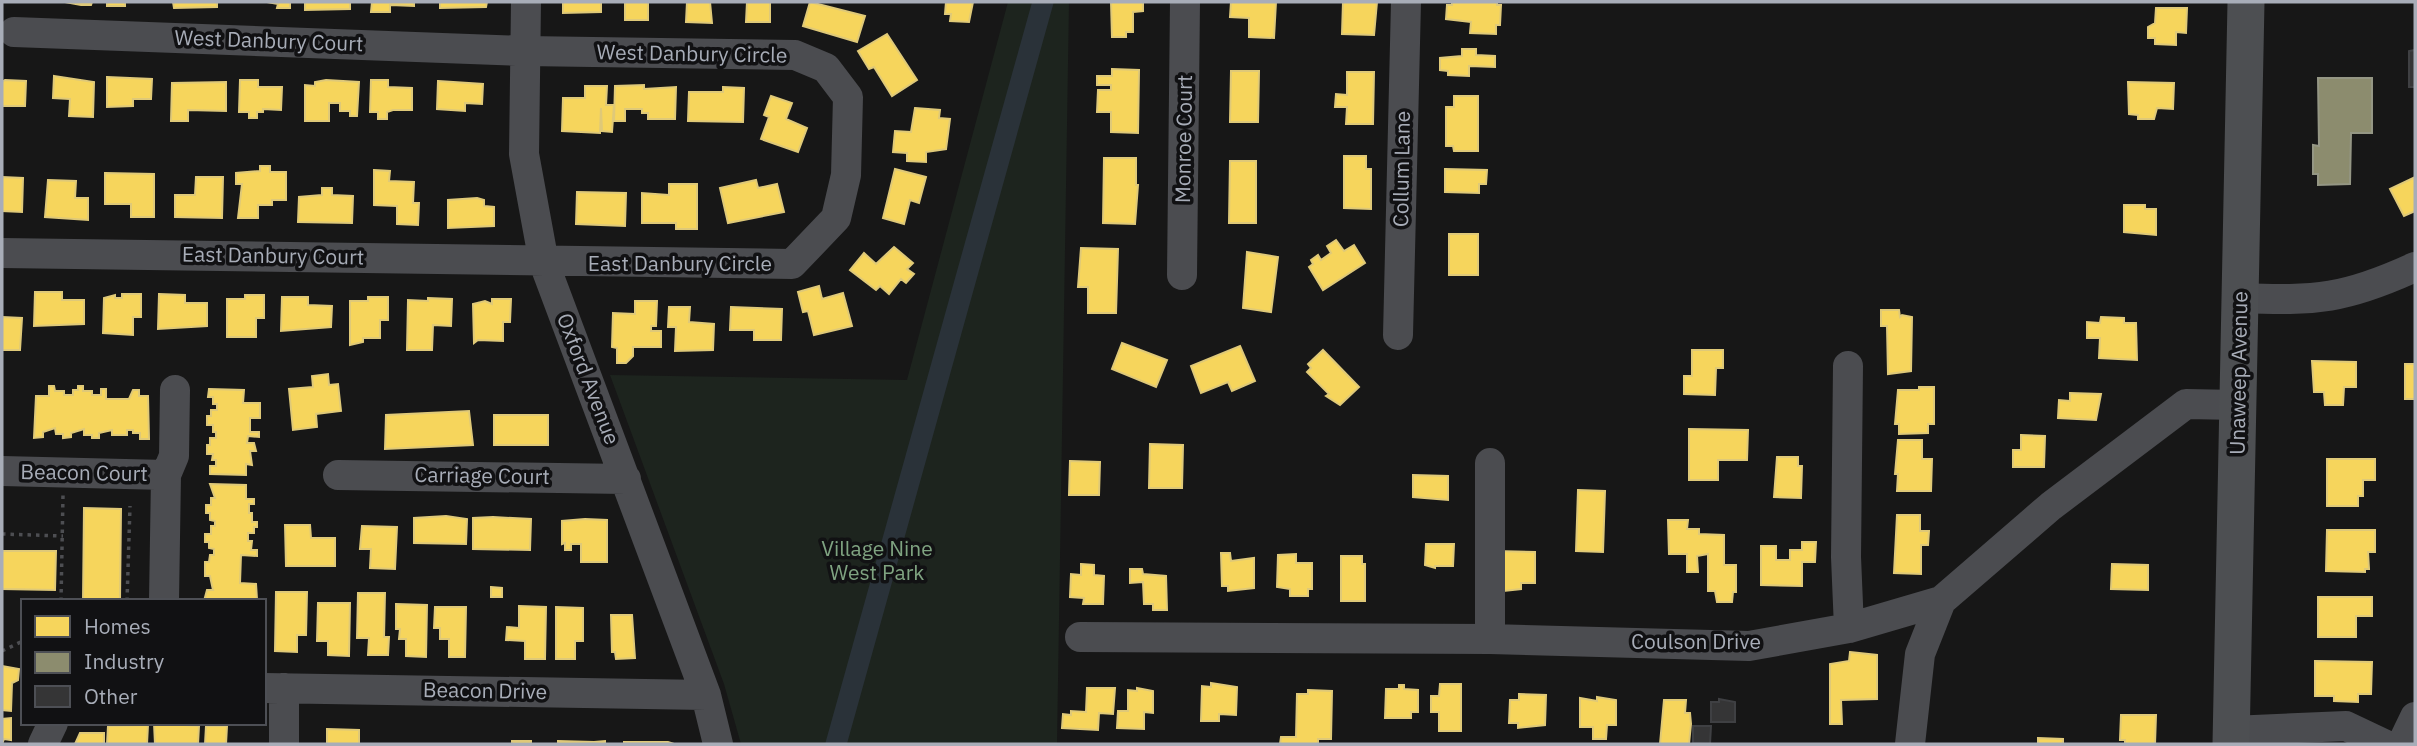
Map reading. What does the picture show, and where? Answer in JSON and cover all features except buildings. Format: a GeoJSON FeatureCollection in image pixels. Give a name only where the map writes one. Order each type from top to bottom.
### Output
{"type":"FeatureCollection","features":[{"type":"Feature","properties":{"kind":"main road","name":"Unaweep Avenue"},"geometry":{"type":"LineString","coordinates":[[2231,738],[2246,2]]}},
{"type":"Feature","properties":{"kind":"street","name":"Oxford Avenue"},"geometry":{"type":"LineString","coordinates":[[526,2],[524,153],[544,263],[706,695],[718,744]]}},
{"type":"Feature","properties":{"kind":"street","name":"Monroe Court"},"geometry":{"type":"LineString","coordinates":[[1182,275],[1185,2]]}},
{"type":"Feature","properties":{"kind":"street","name":"Collum Lane"},"geometry":{"type":"LineString","coordinates":[[1398,335],[1406,2]]}},
{"type":"Feature","properties":{"kind":"street","name":"West Danbury Court"},"geometry":{"type":"LineString","coordinates":[[14,32],[525,51]]}},
{"type":"Feature","properties":{"kind":"street","name":"West Danbury Circle"},"geometry":{"type":"LineString","coordinates":[[525,51],[795,55],[826,68],[848,97],[846,175]]}},
{"type":"Feature","properties":{"kind":"street","name":"East Danbury Circle"},"geometry":{"type":"LineString","coordinates":[[544,263],[792,264],[836,218],[846,175]]}},
{"type":"Feature","properties":{"kind":"street","name":"East Danbury Court"},"geometry":{"type":"LineString","coordinates":[[2,253],[245,254],[544,263]]}},
{"type":"Feature","properties":{"kind":"street"},"geometry":{"type":"LineString","coordinates":[[2241,298],[2309,300],[2338,296],[2415,267]]}},
{"type":"Feature","properties":{"kind":"street"},"geometry":{"type":"LineString","coordinates":[[1848,366],[1846,557],[1849,628]]}},
{"type":"Feature","properties":{"kind":"street"},"geometry":{"type":"LineString","coordinates":[[166,475],[174,456],[175,390]]}},
{"type":"Feature","properties":{"kind":"street","name":"Coulson Drive"},"geometry":{"type":"LineString","coordinates":[[1080,637],[1490,639],[1749,646],[1849,628],[1941,601],[2051,506],[2186,404],[2238,405]]}},
{"type":"Feature","properties":{"kind":"street"},"geometry":{"type":"LineString","coordinates":[[1490,463],[1490,639]]}},
{"type":"Feature","properties":{"kind":"street","name":"Beacon Court"},"geometry":{"type":"LineString","coordinates":[[2,471],[166,475],[164,599]]}},
{"type":"Feature","properties":{"kind":"street","name":"Carriage Court"},"geometry":{"type":"LineString","coordinates":[[338,475],[626,479]]}},
{"type":"Feature","properties":{"kind":"street"},"geometry":{"type":"LineString","coordinates":[[1910,744],[1920,654],[1941,601]]}},
{"type":"Feature","properties":{"kind":"street"},"geometry":{"type":"LineString","coordinates":[[274,688],[284,744]]}},
{"type":"Feature","properties":{"kind":"street","name":"Beacon Drive"},"geometry":{"type":"LineString","coordinates":[[274,688],[706,695]]}},
{"type":"Feature","properties":{"kind":"street"},"geometry":{"type":"LineString","coordinates":[[2402,744],[2415,717]]}},
{"type":"Feature","properties":{"kind":"street"},"geometry":{"type":"LineString","coordinates":[[43,744],[52,725]]}},
{"type":"Feature","properties":{"kind":"street"},"geometry":{"type":"LineString","coordinates":[[2231,738],[2346,726],[2384,744]]}},
{"type":"Feature","properties":{"kind":"path"},"geometry":{"type":"LineString","coordinates":[[61,599],[64,472]]}},
{"type":"Feature","properties":{"kind":"path"},"geometry":{"type":"LineString","coordinates":[[127,599],[130,506]]}},
{"type":"Feature","properties":{"kind":"path"},"geometry":{"type":"LineString","coordinates":[[2,534],[63,536]]}},
{"type":"Feature","properties":{"kind":"path"},"geometry":{"type":"LineString","coordinates":[[2,651],[21,642]]}},
{"type":"Feature","properties":{"kind":"green space","name":"Village Nine West Park"},"geometry":{"type":"Polygon","coordinates":[[[1008,2],[1069,2],[1057,744],[741,744],[724,684],[610,375],[907,380],[1008,2]]]}},
{"type":"Feature","properties":{"kind":"waterway"},"geometry":{"type":"LineString","coordinates":[[836,744],[1043,2]]}}]}
